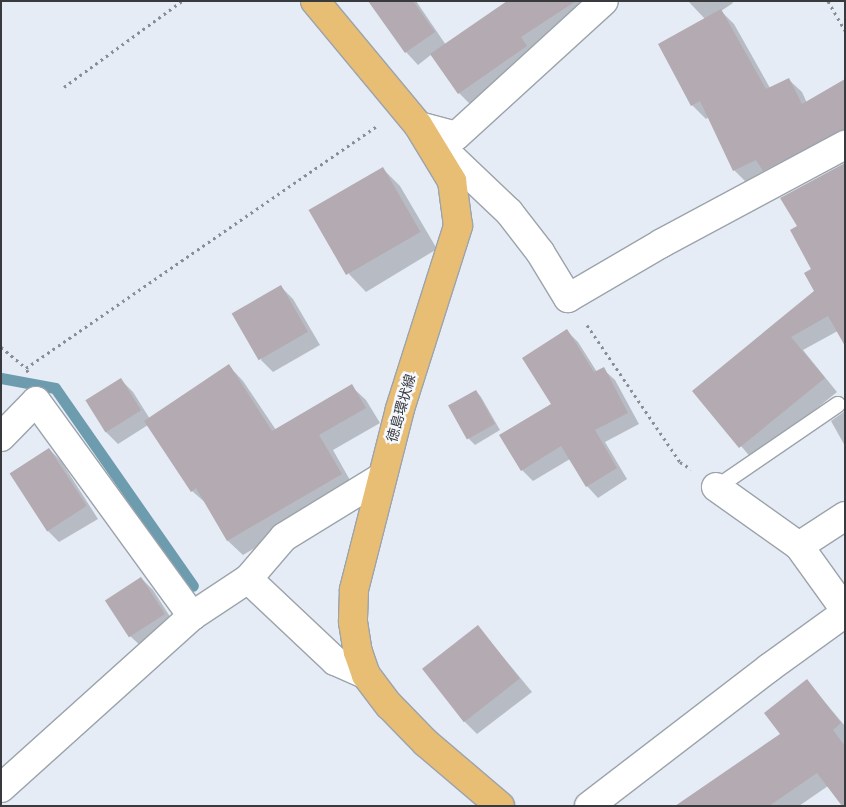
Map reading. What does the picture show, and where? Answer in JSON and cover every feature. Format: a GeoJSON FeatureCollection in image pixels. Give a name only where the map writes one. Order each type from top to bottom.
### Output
{"type":"FeatureCollection","features":[{"type":"Feature","properties":{"kind":"main road","name":"徳島環状線"},"geometry":{"type":"LineString","coordinates":[[316,1],[410,117],[452,181],[458,226],[400,409],[354,590],[353,622],[358,652],[366,676],[389,704],[426,742],[500,806]]}},
{"type":"Feature","properties":{"kind":"street"},"geometry":{"type":"LineString","coordinates":[[410,117],[456,136],[604,1]]}},
{"type":"Feature","properties":{"kind":"street"},"geometry":{"type":"LineString","coordinates":[[410,117],[509,212],[540,252],[568,298],[662,243],[845,145]]}},
{"type":"Feature","properties":{"kind":"street"},"geometry":{"type":"LineString","coordinates":[[1,437],[36,402],[192,616]]}},
{"type":"Feature","properties":{"kind":"street"},"geometry":{"type":"LineString","coordinates":[[1,788],[192,616],[248,579],[284,537],[382,477]]}},
{"type":"Feature","properties":{"kind":"street"},"geometry":{"type":"LineString","coordinates":[[589,806],[845,611],[799,546],[716,486]]}},
{"type":"Feature","properties":{"kind":"street"},"geometry":{"type":"LineString","coordinates":[[799,546],[845,516]]}},
{"type":"Feature","properties":{"kind":"street"},"geometry":{"type":"LineString","coordinates":[[248,579],[335,661],[366,676]]}},
{"type":"Feature","properties":{"kind":"lane"},"geometry":{"type":"LineString","coordinates":[[716,486],[837,404]]}},
{"type":"Feature","properties":{"kind":"path"},"geometry":{"type":"LineString","coordinates":[[64,87],[182,1]]}},
{"type":"Feature","properties":{"kind":"path"},"geometry":{"type":"LineString","coordinates":[[828,1],[845,30]]}},
{"type":"Feature","properties":{"kind":"path"},"geometry":{"type":"LineString","coordinates":[[26,368],[410,117]]}},
{"type":"Feature","properties":{"kind":"path"},"geometry":{"type":"LineString","coordinates":[[568,298],[680,462],[716,486]]}},
{"type":"Feature","properties":{"kind":"path"},"geometry":{"type":"LineString","coordinates":[[1,347],[26,368],[28,375]]}},
{"type":"Feature","properties":{"kind":"building"},"geometry":{"type":"Polygon","coordinates":[[[368,1],[413,1],[435,32],[405,53],[368,1]]]}},
{"type":"Feature","properties":{"kind":"building"},"geometry":{"type":"Polygon","coordinates":[[[507,1],[576,1],[521,37],[527,46],[458,94],[430,54],[507,1]]]}},
{"type":"Feature","properties":{"kind":"building"},"geometry":{"type":"Polygon","coordinates":[[[721,9],[766,89],[789,78],[802,104],[845,79],[845,129],[763,171],[756,160],[733,171],[700,101],[691,106],[658,44],[721,9]]]}},
{"type":"Feature","properties":{"kind":"building"},"geometry":{"type":"Polygon","coordinates":[[[845,163],[845,346],[828,316],[791,337],[825,378],[739,448],[692,391],[814,291],[804,273],[811,269],[790,230],[797,226],[780,198],[845,163]]]}},
{"type":"Feature","properties":{"kind":"building"},"geometry":{"type":"Polygon","coordinates":[[[383,167],[420,232],[346,275],[309,210],[383,167]]]}},
{"type":"Feature","properties":{"kind":"building"},"geometry":{"type":"Polygon","coordinates":[[[281,285],[308,332],[259,360],[232,314],[281,285]]]}},
{"type":"Feature","properties":{"kind":"building"},"geometry":{"type":"Polygon","coordinates":[[[567,329],[594,372],[604,367],[628,413],[595,430],[617,468],[586,487],[561,446],[521,471],[499,435],[551,404],[522,358],[567,329]]]}},
{"type":"Feature","properties":{"kind":"building"},"geometry":{"type":"Polygon","coordinates":[[[229,364],[272,431],[352,384],[366,408],[319,435],[342,474],[227,541],[196,488],[191,492],[144,421],[229,364]]]}},
{"type":"Feature","properties":{"kind":"building"},"geometry":{"type":"Polygon","coordinates":[[[121,378],[141,410],[106,432],[85,400],[121,378]]]}},
{"type":"Feature","properties":{"kind":"building"},"geometry":{"type":"Polygon","coordinates":[[[476,390],[495,424],[467,440],[448,406],[476,390]]]}},
{"type":"Feature","properties":{"kind":"building"},"geometry":{"type":"Polygon","coordinates":[[[49,448],[87,506],[47,531],[10,474],[49,448]]]}},
{"type":"Feature","properties":{"kind":"building"},"geometry":{"type":"Polygon","coordinates":[[[141,577],[165,614],[129,637],[105,600],[141,577]]]}},
{"type":"Feature","properties":{"kind":"building"},"geometry":{"type":"Polygon","coordinates":[[[478,625],[520,679],[464,722],[422,669],[478,625]]]}},
{"type":"Feature","properties":{"kind":"building"},"geometry":{"type":"Polygon","coordinates":[[[807,679],[841,723],[833,730],[845,746],[845,806],[842,806],[817,773],[769,806],[675,806],[780,734],[764,713],[807,679]]]}},
{"type":"Feature","properties":{"kind":"waterway"},"geometry":{"type":"LineString","coordinates":[[1,378],[55,388],[193,586]]}}]}
